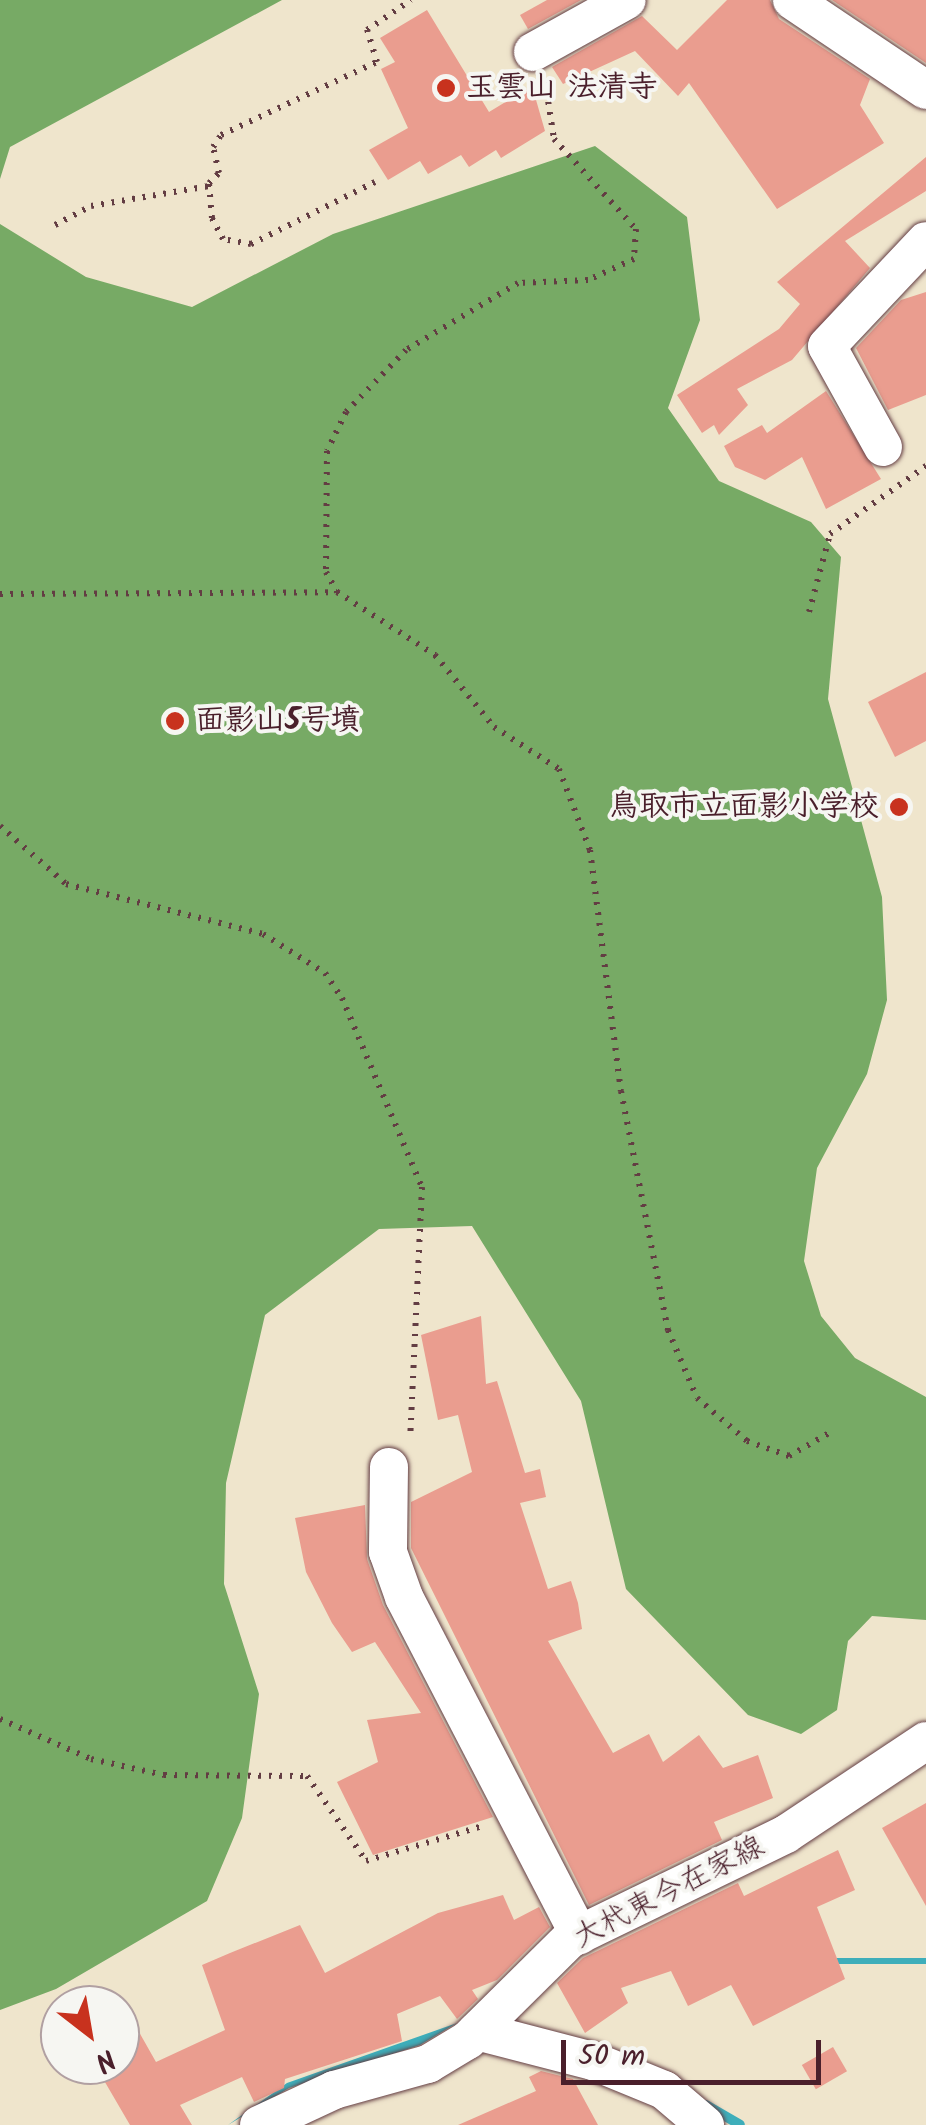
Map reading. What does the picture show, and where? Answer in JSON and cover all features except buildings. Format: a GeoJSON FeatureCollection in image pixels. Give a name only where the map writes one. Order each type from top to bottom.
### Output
{"type":"FeatureCollection","features":[{"type":"Feature","properties":{"kind":"street"},"geometry":{"type":"LineString","coordinates":[[533,52],[627,0]]}},
{"type":"Feature","properties":{"kind":"street"},"geometry":{"type":"LineString","coordinates":[[792,0],[926,90]]}},
{"type":"Feature","properties":{"kind":"street"},"geometry":{"type":"LineString","coordinates":[[883,447],[827,346],[926,241]]}},
{"type":"Feature","properties":{"kind":"street"},"geometry":{"type":"LineString","coordinates":[[388,1467],[388,1552],[404,1597],[579,1935]]}},
{"type":"Feature","properties":{"kind":"street","name":"大杙東今在家線"},"geometry":{"type":"LineString","coordinates":[[260,2125],[334,2090],[428,2064],[478,2031],[579,1935],[786,1834],[926,1741]]}},
{"type":"Feature","properties":{"kind":"street"},"geometry":{"type":"LineString","coordinates":[[478,2031],[611,2068],[664,2090],[704,2125]]}},
{"type":"Feature","properties":{"kind":"path"},"geometry":{"type":"LineString","coordinates":[[376,182],[276,236],[235,246],[212,218],[210,186],[221,135],[377,62],[367,30],[411,0]]}},
{"type":"Feature","properties":{"kind":"path"},"geometry":{"type":"LineString","coordinates":[[337,592],[326,572],[322,476],[346,412],[406,350],[487,297],[518,283],[588,280],[634,259],[636,228],[554,139],[533,52]]}},
{"type":"Feature","properties":{"kind":"path"},"geometry":{"type":"LineString","coordinates":[[56,225],[91,206],[210,186]]}},
{"type":"Feature","properties":{"kind":"path"},"geometry":{"type":"LineString","coordinates":[[809,612],[830,534],[926,466]]}},
{"type":"Feature","properties":{"kind":"path"},"geometry":{"type":"LineString","coordinates":[[0,594],[337,592],[410,634],[494,727],[559,769],[590,850],[621,1091],[668,1330],[697,1398],[747,1441],[789,1456],[829,1433]]}},
{"type":"Feature","properties":{"kind":"path"},"geometry":{"type":"LineString","coordinates":[[0,826],[66,884],[264,934],[325,973],[342,998],[425,1209],[412,1294],[410,1441],[388,1467]]}},
{"type":"Feature","properties":{"kind":"path"},"geometry":{"type":"LineString","coordinates":[[0,1719],[91,1759],[164,1775],[307,1776],[366,1860],[518,1815]]}},
{"type":"Feature","properties":{"kind":"green space"},"geometry":{"type":"Polygon","coordinates":[[[0,0],[282,0],[10,147],[0,179],[0,0]]]}},
{"type":"Feature","properties":{"kind":"green space"},"geometry":{"type":"Polygon","coordinates":[[[595,146],[687,217],[700,320],[668,408],[719,481],[811,522],[841,557],[828,699],[882,897],[887,1000],[867,1074],[817,1168],[804,1261],[821,1316],[855,1358],[926,1397],[926,1620],[872,1616],[848,1641],[837,1710],[801,1734],[748,1715],[626,1589],[581,1401],[472,1226],[379,1229],[265,1315],[226,1483],[224,1584],[259,1694],[242,1818],[207,1901],[63,1985],[40,1985],[40,1995],[0,2010],[0,224],[86,277],[192,307],[333,234],[595,146]]]}},
{"type":"Feature","properties":{"kind":"water"},"geometry":{"type":"Polygon","coordinates":[[[658,1958],[926,1958],[926,1964],[658,1964],[658,1958]]]}},
{"type":"Feature","properties":{"kind":"water"},"geometry":{"type":"Polygon","coordinates":[[[457,2023],[420,2045],[289,2088],[228,2125],[287,2083],[457,2023]]]}},
{"type":"Feature","properties":{"kind":"waterway"},"geometry":{"type":"LineString","coordinates":[[706,2105],[740,2125]]}},
{"type":"Feature","properties":{"kind":"place","name":"玉雲山 法清寺"},"geometry":{"type":"Point","coordinates":[446,88]}},
{"type":"Feature","properties":{"kind":"place","name":"面影山5号墳"},"geometry":{"type":"Point","coordinates":[175,721]}},
{"type":"Feature","properties":{"kind":"place","name":"鳥取市立面影小学校"},"geometry":{"type":"Point","coordinates":[899,807]}}]}
